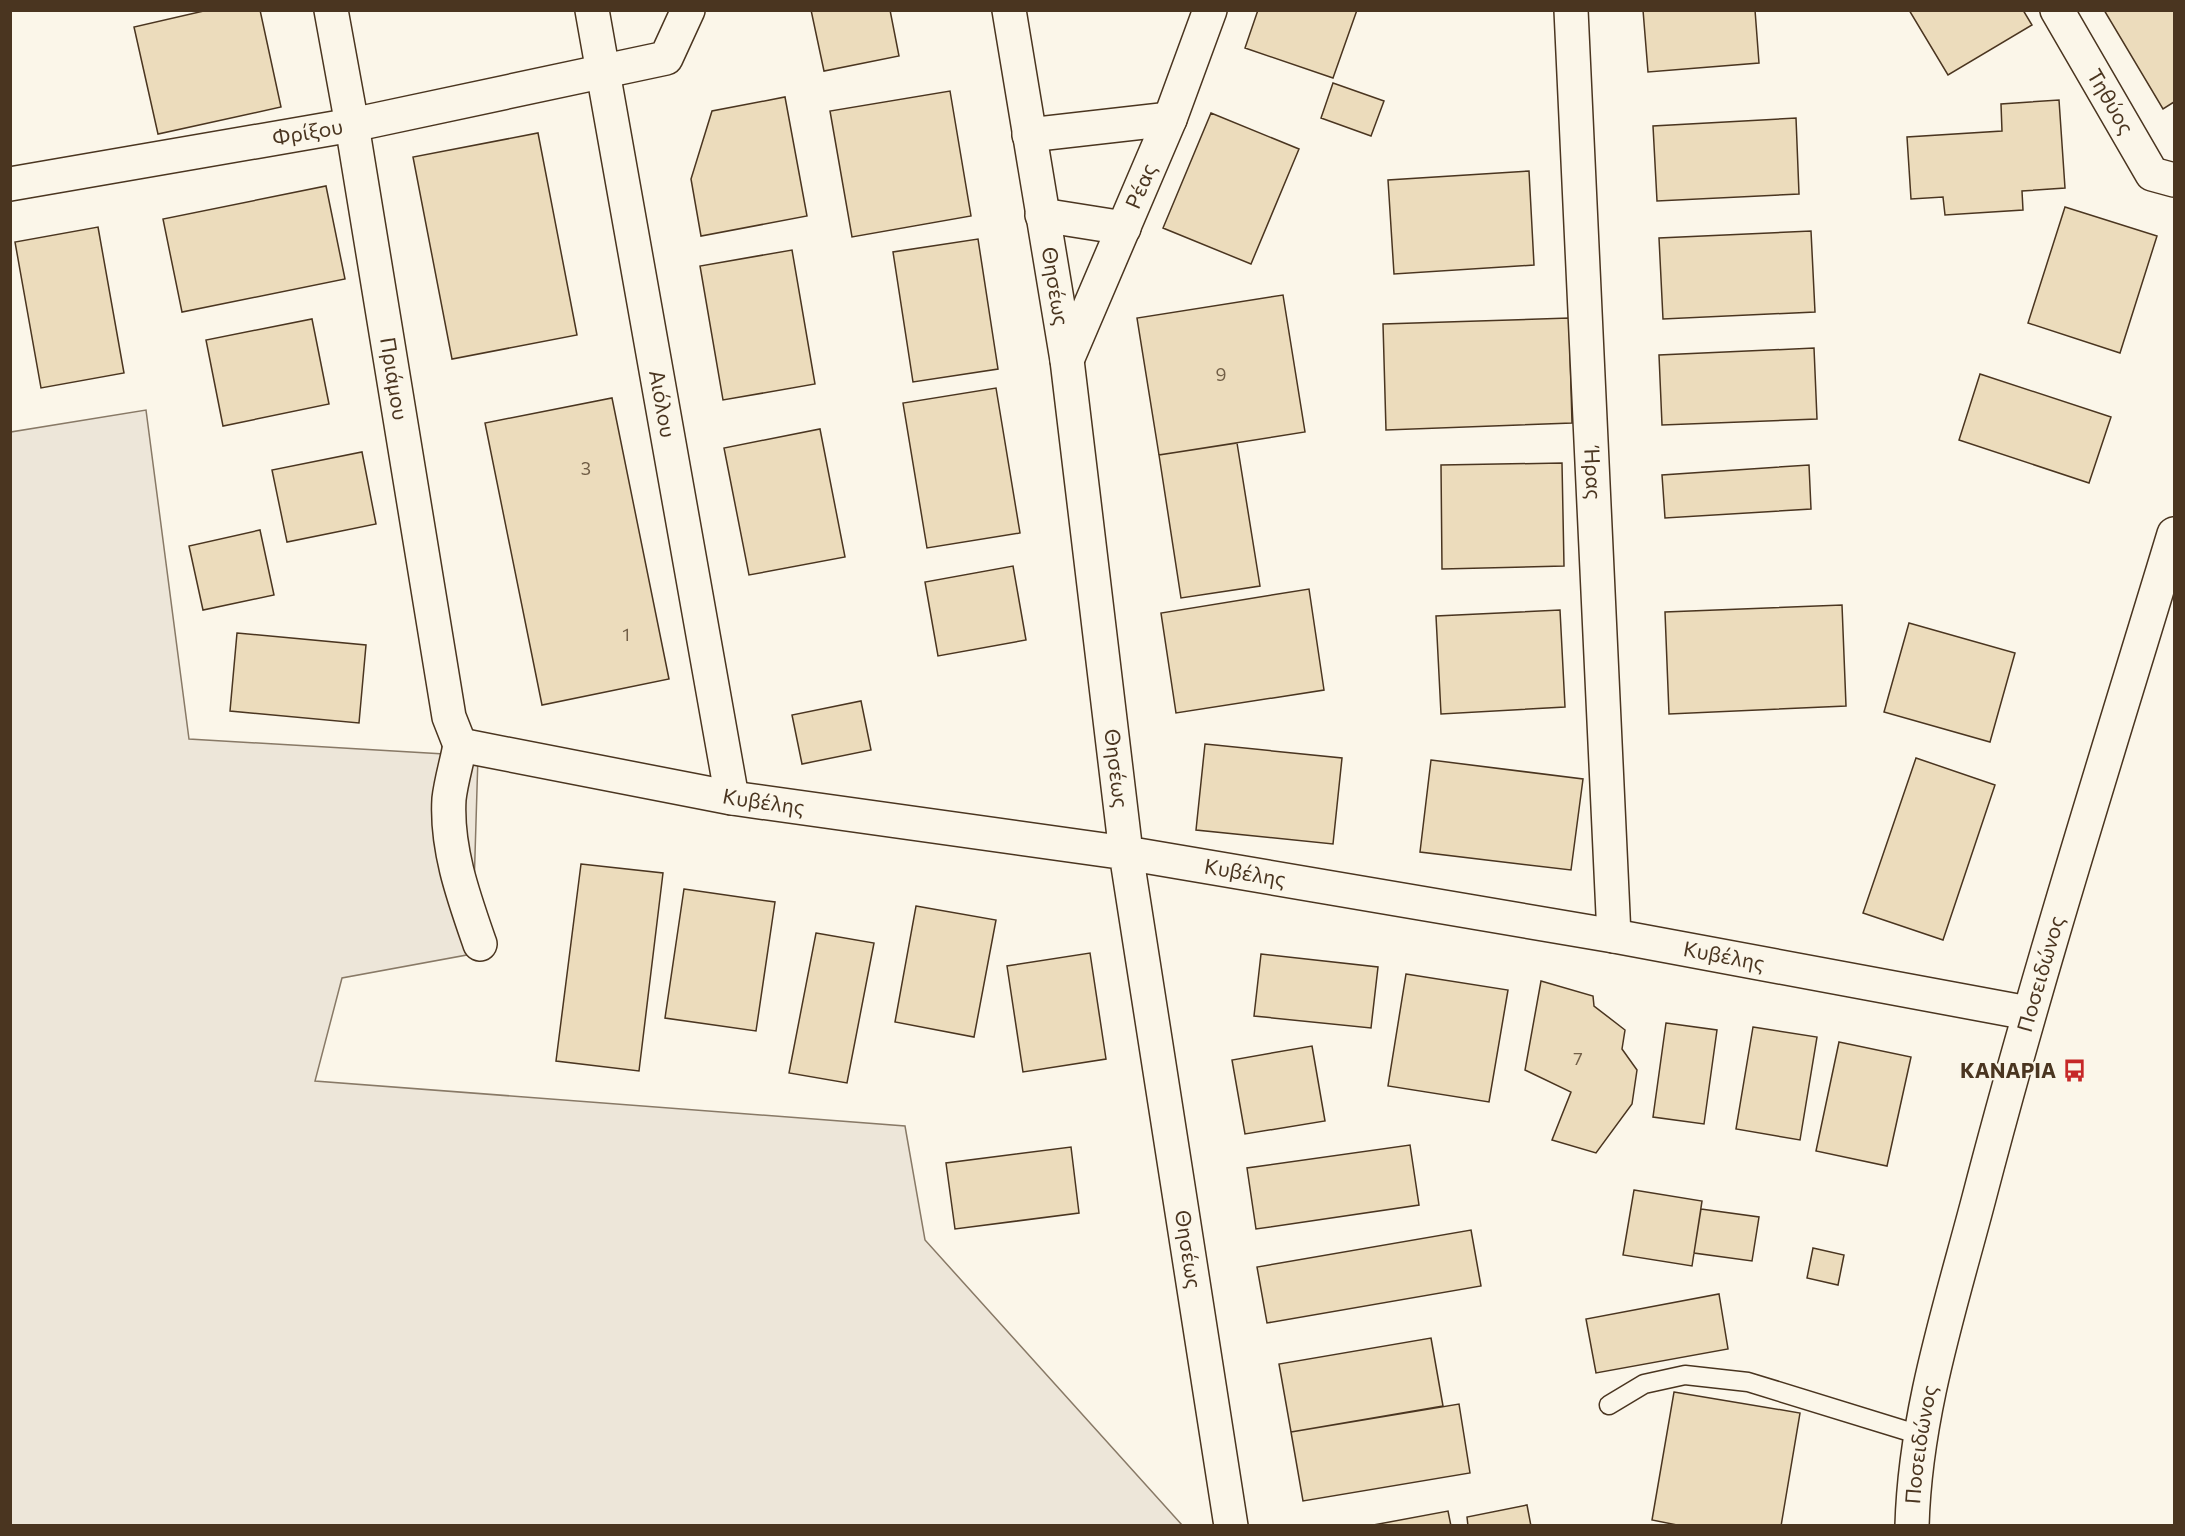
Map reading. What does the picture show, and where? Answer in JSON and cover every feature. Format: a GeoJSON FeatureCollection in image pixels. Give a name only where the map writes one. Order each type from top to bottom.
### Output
{"type":"FeatureCollection","features":[{"type":"Feature","properties":{"kind":"street","name":"Πριάμου"},"geometry":{"type":"LineString","coordinates":[[331,10],[449,717],[460,745]]}},
{"type":"Feature","properties":{"kind":"street","name":"Αιόλου"},"geometry":{"type":"LineString","coordinates":[[591,10],[732,798]]}},
{"type":"Feature","properties":{"kind":"street","name":"Φρίξου"},"geometry":{"type":"LineString","coordinates":[[10,184],[352,125],[666,58],[688,10]]}},
{"type":"Feature","properties":{"kind":"street","name":"Θησέως"},"geometry":{"type":"LineString","coordinates":[[1009,10],[1067,360],[1126,853],[1231,1526]]}},
{"type":"Feature","properties":{"kind":"street","name":"Ρέας"},"geometry":{"type":"LineString","coordinates":[[1067,360],[1170,119],[1210,10]]}},
{"type":"Feature","properties":{"kind":"street","name":"Ήρας"},"geometry":{"type":"LineString","coordinates":[[1571,10],[1614,936]]}},
{"type":"Feature","properties":{"kind":"street","name":"Τηθύος"},"geometry":{"type":"LineString","coordinates":[[2057,10],[2152,174],[2175,180]]}},
{"type":"Feature","properties":{"kind":"street"},"geometry":{"type":"LineString","coordinates":[[1029,135],[1170,119]]}},
{"type":"Feature","properties":{"kind":"street"},"geometry":{"type":"LineString","coordinates":[[1042,215],[1124,228]]}},
{"type":"Feature","properties":{"kind":"street","name":"Ποσειδώνος"},"geometry":{"type":"LineString","coordinates":[[1912,1526],[1920,1435],[1933,1374],[2028,1013],[2175,534]]}},
{"type":"Feature","properties":{"kind":"street"},"geometry":{"type":"LineString","coordinates":[[460,745],[449,800],[453,854],[480,944]]}},
{"type":"Feature","properties":{"kind":"street","name":"Κυβέλης"},"geometry":{"type":"LineString","coordinates":[[460,745],[732,798],[1126,853],[1614,936],[2028,1013]]}},
{"type":"Feature","properties":{"kind":"lane"},"geometry":{"type":"LineString","coordinates":[[1609,1405],[1644,1384],[1685,1374],[1748,1382],[1920,1435]]}},
{"type":"Feature","properties":{"kind":"shaded area"},"geometry":{"type":"Polygon","coordinates":[[[146,410],[189,739],[478,756],[472,954],[342,978],[315,1081],[905,1126],[925,1240],[1182,1525],[11,1526],[11,432],[146,410]]]}},
{"type":"Feature","properties":{"kind":"building"},"geometry":{"type":"Polygon","coordinates":[[[208,10],[260,10],[281,107],[158,134],[134,27],[208,10]]]}},
{"type":"Feature","properties":{"kind":"building"},"geometry":{"type":"Polygon","coordinates":[[[811,10],[890,10],[899,56],[824,71],[811,10]]]}},
{"type":"Feature","properties":{"kind":"building"},"geometry":{"type":"Polygon","coordinates":[[[1258,10],[1357,10],[1333,78],[1245,48],[1258,10]]]}},
{"type":"Feature","properties":{"kind":"building"},"geometry":{"type":"Polygon","coordinates":[[[1643,10],[1755,10],[1759,63],[1648,72],[1643,10]]]}},
{"type":"Feature","properties":{"kind":"building"},"geometry":{"type":"Polygon","coordinates":[[[1909,10],[2023,10],[2032,25],[1948,75],[1909,10]]]}},
{"type":"Feature","properties":{"kind":"building"},"geometry":{"type":"Polygon","coordinates":[[[2104,10],[2174,10],[2174,102],[2163,109],[2104,10]]]}},
{"type":"Feature","properties":{"kind":"building"},"geometry":{"type":"Polygon","coordinates":[[[1333,83],[1384,101],[1371,136],[1321,118],[1333,83]]]}},
{"type":"Feature","properties":{"kind":"building"},"geometry":{"type":"Polygon","coordinates":[[[950,91],[971,216],[852,237],[830,111],[950,91]]]}},
{"type":"Feature","properties":{"kind":"building"},"geometry":{"type":"Polygon","coordinates":[[[785,97],[807,216],[701,236],[691,179],[712,111],[785,97]]]}},
{"type":"Feature","properties":{"kind":"building"},"geometry":{"type":"Polygon","coordinates":[[[2059,100],[2065,188],[2022,191],[2023,210],[1945,215],[1943,197],[1911,199],[1907,137],[2002,131],[2001,104],[2059,100]]]}},
{"type":"Feature","properties":{"kind":"building"},"geometry":{"type":"Polygon","coordinates":[[[1211,113],[1299,149],[1251,264],[1163,228],[1211,113]]]}},
{"type":"Feature","properties":{"kind":"building"},"geometry":{"type":"Polygon","coordinates":[[[1796,118],[1799,194],[1657,201],[1653,126],[1796,118]]]}},
{"type":"Feature","properties":{"kind":"building"},"geometry":{"type":"Polygon","coordinates":[[[538,133],[577,335],[452,359],[413,157],[538,133]]]}},
{"type":"Feature","properties":{"kind":"building"},"geometry":{"type":"Polygon","coordinates":[[[1529,171],[1534,265],[1394,274],[1388,180],[1529,171]]]}},
{"type":"Feature","properties":{"kind":"building"},"geometry":{"type":"Polygon","coordinates":[[[326,186],[345,279],[182,312],[163,219],[326,186]]]}},
{"type":"Feature","properties":{"kind":"building"},"geometry":{"type":"Polygon","coordinates":[[[2065,207],[2157,236],[2120,353],[2028,323],[2065,207]]]}},
{"type":"Feature","properties":{"kind":"building"},"geometry":{"type":"Polygon","coordinates":[[[98,227],[124,373],[41,388],[15,242],[98,227]]]}},
{"type":"Feature","properties":{"kind":"building"},"geometry":{"type":"Polygon","coordinates":[[[1811,231],[1815,312],[1663,319],[1659,238],[1811,231]]]}},
{"type":"Feature","properties":{"kind":"building"},"geometry":{"type":"Polygon","coordinates":[[[978,239],[998,369],[913,382],[893,252],[978,239]]]}},
{"type":"Feature","properties":{"kind":"building"},"geometry":{"type":"Polygon","coordinates":[[[792,250],[815,384],[723,400],[700,266],[792,250]]]}},
{"type":"Feature","properties":{"kind":"building"},"geometry":{"type":"Polygon","coordinates":[[[1283,295],[1305,432],[1159,455],[1137,318],[1283,295]]]}},
{"type":"Feature","properties":{"kind":"building"},"geometry":{"type":"Polygon","coordinates":[[[1569,318],[1572,423],[1386,430],[1383,324],[1569,318]]]}},
{"type":"Feature","properties":{"kind":"building"},"geometry":{"type":"Polygon","coordinates":[[[312,319],[329,404],[223,426],[206,340],[312,319]]]}},
{"type":"Feature","properties":{"kind":"building"},"geometry":{"type":"Polygon","coordinates":[[[1814,348],[1817,419],[1662,425],[1659,355],[1814,348]]]}},
{"type":"Feature","properties":{"kind":"building"},"geometry":{"type":"Polygon","coordinates":[[[1980,374],[2111,417],[2089,483],[1959,440],[1980,374]]]}},
{"type":"Feature","properties":{"kind":"building"},"geometry":{"type":"Polygon","coordinates":[[[996,388],[1020,533],[927,548],[903,403],[996,388]]]}},
{"type":"Feature","properties":{"kind":"building"},"geometry":{"type":"Polygon","coordinates":[[[612,398],[669,679],[542,705],[485,423],[612,398]]]}},
{"type":"Feature","properties":{"kind":"building"},"geometry":{"type":"Polygon","coordinates":[[[820,429],[845,557],[749,575],[724,448],[820,429]]]}},
{"type":"Feature","properties":{"kind":"building"},"geometry":{"type":"Polygon","coordinates":[[[1237,443],[1260,586],[1181,598],[1159,455],[1237,443]]]}},
{"type":"Feature","properties":{"kind":"building"},"geometry":{"type":"Polygon","coordinates":[[[362,452],[376,524],[287,542],[272,470],[362,452]]]}},
{"type":"Feature","properties":{"kind":"building"},"geometry":{"type":"Polygon","coordinates":[[[1562,463],[1564,566],[1442,569],[1441,465],[1562,463]]]}},
{"type":"Feature","properties":{"kind":"building"},"geometry":{"type":"Polygon","coordinates":[[[1809,465],[1811,509],[1665,518],[1662,475],[1809,465]]]}},
{"type":"Feature","properties":{"kind":"building"},"geometry":{"type":"Polygon","coordinates":[[[260,530],[274,595],[203,610],[189,546],[260,530]]]}},
{"type":"Feature","properties":{"kind":"building"},"geometry":{"type":"Polygon","coordinates":[[[1013,566],[1026,640],[938,656],[925,582],[1013,566]]]}},
{"type":"Feature","properties":{"kind":"building"},"geometry":{"type":"Polygon","coordinates":[[[1309,589],[1324,690],[1176,713],[1161,613],[1309,589]]]}},
{"type":"Feature","properties":{"kind":"building"},"geometry":{"type":"Polygon","coordinates":[[[1842,605],[1846,706],[1669,714],[1665,612],[1842,605]]]}},
{"type":"Feature","properties":{"kind":"building"},"geometry":{"type":"Polygon","coordinates":[[[1560,610],[1565,707],[1441,714],[1436,616],[1560,610]]]}},
{"type":"Feature","properties":{"kind":"building"},"geometry":{"type":"Polygon","coordinates":[[[1909,623],[2015,653],[1990,742],[1884,712],[1909,623]]]}},
{"type":"Feature","properties":{"kind":"building"},"geometry":{"type":"Polygon","coordinates":[[[237,633],[366,645],[359,723],[230,711],[237,633]]]}},
{"type":"Feature","properties":{"kind":"building"},"geometry":{"type":"Polygon","coordinates":[[[861,701],[871,750],[802,764],[792,715],[861,701]]]}},
{"type":"Feature","properties":{"kind":"building"},"geometry":{"type":"Polygon","coordinates":[[[1205,744],[1342,758],[1333,844],[1196,830],[1205,744]]]}},
{"type":"Feature","properties":{"kind":"building"},"geometry":{"type":"Polygon","coordinates":[[[1916,758],[1995,785],[1943,940],[1863,913],[1916,758]]]}},
{"type":"Feature","properties":{"kind":"building"},"geometry":{"type":"Polygon","coordinates":[[[1431,760],[1583,779],[1571,870],[1420,852],[1431,760]]]}},
{"type":"Feature","properties":{"kind":"building"},"geometry":{"type":"Polygon","coordinates":[[[581,864],[663,873],[639,1071],[556,1061],[581,864]]]}},
{"type":"Feature","properties":{"kind":"building"},"geometry":{"type":"Polygon","coordinates":[[[684,889],[775,902],[756,1031],[665,1018],[684,889]]]}},
{"type":"Feature","properties":{"kind":"building"},"geometry":{"type":"Polygon","coordinates":[[[916,906],[996,920],[974,1037],[895,1022],[916,906]]]}},
{"type":"Feature","properties":{"kind":"building"},"geometry":{"type":"Polygon","coordinates":[[[816,933],[874,943],[847,1083],[789,1073],[816,933]]]}},
{"type":"Feature","properties":{"kind":"building"},"geometry":{"type":"Polygon","coordinates":[[[1090,953],[1106,1059],[1023,1072],[1007,966],[1090,953]]]}},
{"type":"Feature","properties":{"kind":"building"},"geometry":{"type":"Polygon","coordinates":[[[1261,954],[1378,967],[1371,1028],[1254,1016],[1261,954]]]}},
{"type":"Feature","properties":{"kind":"building"},"geometry":{"type":"Polygon","coordinates":[[[1406,974],[1508,990],[1489,1102],[1388,1086],[1406,974]]]}},
{"type":"Feature","properties":{"kind":"building"},"geometry":{"type":"Polygon","coordinates":[[[1541,981],[1593,996],[1594,1006],[1625,1030],[1622,1049],[1637,1070],[1632,1104],[1596,1153],[1552,1140],[1571,1092],[1525,1070],[1541,981]]]}},
{"type":"Feature","properties":{"kind":"building"},"geometry":{"type":"Polygon","coordinates":[[[1666,1023],[1717,1030],[1704,1124],[1653,1117],[1666,1023]]]}},
{"type":"Feature","properties":{"kind":"building"},"geometry":{"type":"Polygon","coordinates":[[[1753,1027],[1817,1037],[1800,1140],[1736,1129],[1753,1027]]]}},
{"type":"Feature","properties":{"kind":"building"},"geometry":{"type":"Polygon","coordinates":[[[1839,1042],[1911,1057],[1887,1166],[1816,1151],[1839,1042]]]}},
{"type":"Feature","properties":{"kind":"building"},"geometry":{"type":"Polygon","coordinates":[[[1312,1046],[1325,1121],[1245,1134],[1232,1060],[1312,1046]]]}},
{"type":"Feature","properties":{"kind":"building"},"geometry":{"type":"Polygon","coordinates":[[[1410,1145],[1419,1205],[1256,1229],[1247,1168],[1410,1145]]]}},
{"type":"Feature","properties":{"kind":"building"},"geometry":{"type":"Polygon","coordinates":[[[1071,1147],[1079,1213],[955,1229],[946,1163],[1071,1147]]]}},
{"type":"Feature","properties":{"kind":"building"},"geometry":{"type":"Polygon","coordinates":[[[1634,1190],[1702,1201],[1692,1266],[1623,1255],[1634,1190]]]}},
{"type":"Feature","properties":{"kind":"building"},"geometry":{"type":"Polygon","coordinates":[[[1701,1209],[1759,1217],[1752,1261],[1694,1253],[1701,1209]]]}},
{"type":"Feature","properties":{"kind":"building"},"geometry":{"type":"Polygon","coordinates":[[[1471,1230],[1481,1286],[1267,1323],[1257,1267],[1471,1230]]]}},
{"type":"Feature","properties":{"kind":"building"},"geometry":{"type":"Polygon","coordinates":[[[1813,1248],[1844,1255],[1838,1285],[1807,1278],[1813,1248]]]}},
{"type":"Feature","properties":{"kind":"building"},"geometry":{"type":"Polygon","coordinates":[[[1719,1294],[1728,1349],[1596,1373],[1586,1319],[1719,1294]]]}},
{"type":"Feature","properties":{"kind":"building"},"geometry":{"type":"Polygon","coordinates":[[[1431,1338],[1443,1406],[1291,1432],[1279,1364],[1431,1338]]]}},
{"type":"Feature","properties":{"kind":"building"},"geometry":{"type":"Polygon","coordinates":[[[1674,1392],[1800,1413],[1781,1526],[1682,1526],[1652,1520],[1674,1392]]]}},
{"type":"Feature","properties":{"kind":"building"},"geometry":{"type":"Polygon","coordinates":[[[1459,1404],[1470,1473],[1303,1501],[1291,1432],[1459,1404]]]}},
{"type":"Feature","properties":{"kind":"building"},"geometry":{"type":"Polygon","coordinates":[[[1527,1505],[1531,1526],[1468,1526],[1467,1517],[1527,1505]]]}},
{"type":"Feature","properties":{"kind":"building"},"geometry":{"type":"Polygon","coordinates":[[[1448,1511],[1451,1526],[1368,1526],[1448,1511]]]}},
{"type":"Feature","properties":{"kind":"place","name":"ΚΑΝΑΡΙΑ"},"geometry":{"type":"Point","coordinates":[2074,1071]}}]}
